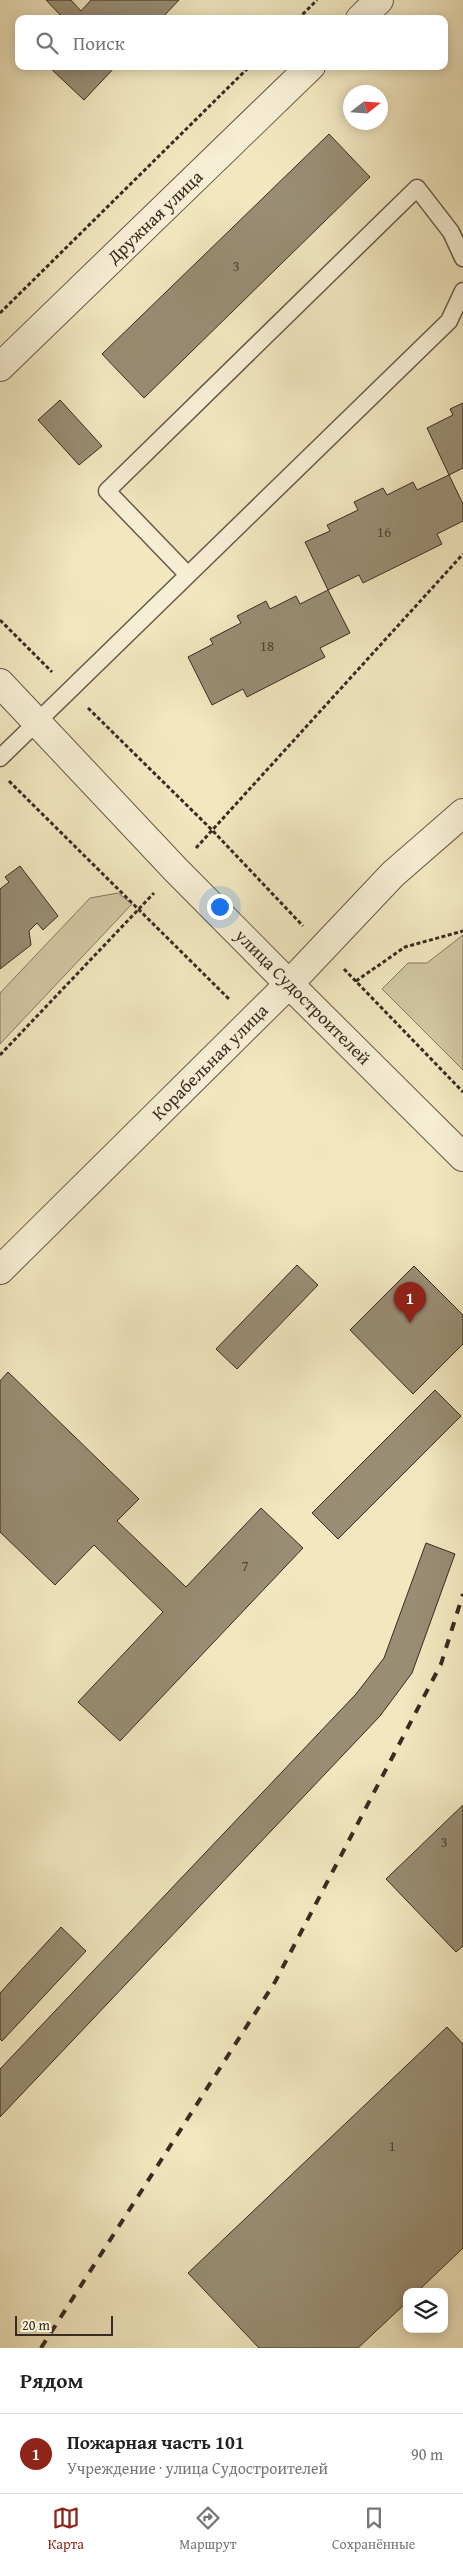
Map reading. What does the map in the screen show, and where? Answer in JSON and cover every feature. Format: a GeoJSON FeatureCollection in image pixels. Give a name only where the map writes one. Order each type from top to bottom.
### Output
{"type":"FeatureCollection","features":[{"type":"Feature","properties":{"kind":"street"},"geometry":{"type":"LineString","coordinates":[[364,15],[379,0]]}},
{"type":"Feature","properties":{"kind":"street","name":"Дружная улица"},"geometry":{"type":"LineString","coordinates":[[0,367],[307,70]]}},
{"type":"Feature","properties":{"kind":"street","name":"улица Судостроителей"},"geometry":{"type":"LineString","coordinates":[[0,683],[176,870],[463,1156]]}},
{"type":"Feature","properties":{"kind":"street","name":"Корабельная улица"},"geometry":{"type":"LineString","coordinates":[[0,1270],[290,984],[393,874],[463,813]]}},
{"type":"Feature","properties":{"kind":"lane"},"geometry":{"type":"LineString","coordinates":[[188,575],[107,491],[418,188],[451,232],[463,258]]}},
{"type":"Feature","properties":{"kind":"lane"},"geometry":{"type":"LineString","coordinates":[[0,758],[448,321],[463,291]]}},
{"type":"Feature","properties":{"kind":"path"},"geometry":{"type":"LineString","coordinates":[[302,15],[317,0]]}},
{"type":"Feature","properties":{"kind":"path"},"geometry":{"type":"LineString","coordinates":[[0,313],[246,70]]}},
{"type":"Feature","properties":{"kind":"path"},"geometry":{"type":"LineString","coordinates":[[0,1055],[176,870],[463,554]]}},
{"type":"Feature","properties":{"kind":"path"},"geometry":{"type":"LineString","coordinates":[[0,620],[212,830],[463,1092]]}},
{"type":"Feature","properties":{"kind":"path"},"geometry":{"type":"LineString","coordinates":[[7,778],[140,908],[251,1022]]}},
{"type":"Feature","properties":{"kind":"path"},"geometry":{"type":"LineString","coordinates":[[356,981],[404,947],[463,932]]}},
{"type":"Feature","properties":{"kind":"shaded area"},"geometry":{"type":"Polygon","coordinates":[[[118,893],[132,904],[0,1044],[0,993],[90,898],[118,893]]]}},
{"type":"Feature","properties":{"kind":"shaded area"},"geometry":{"type":"Polygon","coordinates":[[[463,935],[463,1070],[382,989],[408,963],[427,963],[463,935]]]}},
{"type":"Feature","properties":{"kind":"building"},"geometry":{"type":"Polygon","coordinates":[[[46,0],[71,0],[81,11],[91,0],[179,0],[165,15],[60,15],[46,0]]]}},
{"type":"Feature","properties":{"kind":"building"},"geometry":{"type":"Polygon","coordinates":[[[52,70],[112,70],[84,100],[52,70]]]}},
{"type":"Feature","properties":{"kind":"building"},"geometry":{"type":"Polygon","coordinates":[[[329,134],[370,177],[144,398],[102,354],[329,134]]]}},
{"type":"Feature","properties":{"kind":"building"},"geometry":{"type":"Polygon","coordinates":[[[60,400],[102,446],[79,465],[38,420],[60,400]]]}},
{"type":"Feature","properties":{"kind":"building"},"geometry":{"type":"Polygon","coordinates":[[[463,403],[463,468],[449,475],[427,428],[453,415],[450,409],[463,403]]]}},
{"type":"Feature","properties":{"kind":"building"},"geometry":{"type":"Polygon","coordinates":[[[449,475],[463,504],[463,521],[437,534],[442,544],[363,583],[359,575],[328,590],[305,542],[330,531],[327,525],[358,510],[354,502],[383,488],[387,495],[413,482],[417,490],[449,475]]]}},
{"type":"Feature","properties":{"kind":"building"},"geometry":{"type":"Polygon","coordinates":[[[328,590],[350,633],[320,648],[325,657],[247,697],[243,689],[212,705],[188,657],[213,644],[210,639],[241,623],[237,616],[266,601],[270,609],[296,596],[300,604],[328,590]]]}},
{"type":"Feature","properties":{"kind":"building"},"geometry":{"type":"Polygon","coordinates":[[[20,866],[58,916],[43,930],[37,923],[29,931],[31,945],[0,969],[0,889],[9,882],[5,877],[20,866]]]}},
{"type":"Feature","properties":{"kind":"building"},"geometry":{"type":"Polygon","coordinates":[[[297,1265],[318,1285],[237,1369],[216,1349],[297,1265]]]}},
{"type":"Feature","properties":{"kind":"building"},"geometry":{"type":"Polygon","coordinates":[[[414,1266],[463,1315],[463,1344],[413,1394],[350,1330],[414,1266]]]}},
{"type":"Feature","properties":{"kind":"building"},"geometry":{"type":"Polygon","coordinates":[[[8,1372],[139,1499],[117,1521],[186,1587],[261,1508],[303,1548],[120,1741],[78,1702],[163,1612],[94,1545],[55,1585],[0,1532],[0,1381],[8,1372]]]}},
{"type":"Feature","properties":{"kind":"building"},"geometry":{"type":"Polygon","coordinates":[[[435,1390],[461,1416],[338,1539],[312,1513],[435,1390]]]}},
{"type":"Feature","properties":{"kind":"building"},"geometry":{"type":"Polygon","coordinates":[[[426,1543],[455,1554],[412,1673],[380,1716],[0,2117],[0,2069],[356,1694],[384,1658],[426,1543]]]}},
{"type":"Feature","properties":{"kind":"building"},"geometry":{"type":"Polygon","coordinates":[[[463,1805],[463,1946],[456,1952],[386,1879],[463,1805]]]}},
{"type":"Feature","properties":{"kind":"building"},"geometry":{"type":"Polygon","coordinates":[[[61,1927],[86,1951],[2,2041],[0,2039],[0,1993],[61,1927]]]}},
{"type":"Feature","properties":{"kind":"building"},"geometry":{"type":"Polygon","coordinates":[[[447,2027],[463,2044],[463,2248],[421,2288],[403,2288],[403,2306],[358,2348],[259,2348],[188,2273],[447,2027]]]}},
{"type":"Feature","properties":{"kind":"railway"},"geometry":{"type":"LineString","coordinates":[[41,2348],[275,1982],[441,1664],[463,1594]]}},
{"type":"Feature","properties":{"kind":"place","name":"Пожарная часть 101"},"geometry":{"type":"Point","coordinates":[410,1323]}}]}
